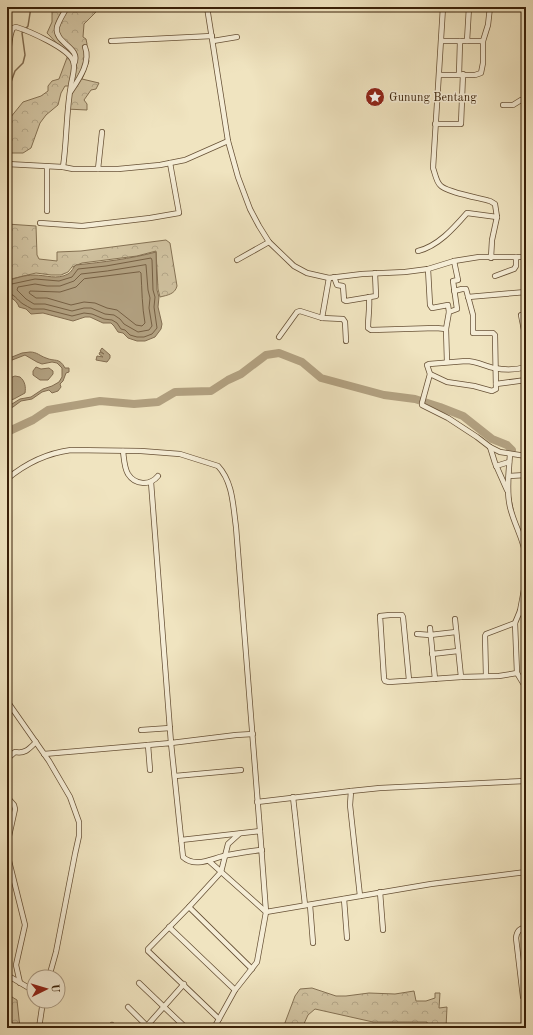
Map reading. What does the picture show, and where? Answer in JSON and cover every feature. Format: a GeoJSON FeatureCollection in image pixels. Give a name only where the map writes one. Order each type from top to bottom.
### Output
{"type":"FeatureCollection","features":[{"type":"Feature","properties":{"kind":"street"},"geometry":{"type":"LineString","coordinates":[[63,167],[70,94],[76,59],[75,53],[62,41],[57,32],[57,26],[67,7]]}},
{"type":"Feature","properties":{"kind":"street"},"geometry":{"type":"LineString","coordinates":[[207,7],[228,141],[238,176],[259,226],[269,242],[294,266],[306,273],[331,278],[428,269],[454,261],[479,257],[526,257]]}},
{"type":"Feature","properties":{"kind":"street"},"geometry":{"type":"LineString","coordinates":[[377,8],[390,7]]}},
{"type":"Feature","properties":{"kind":"street"},"geometry":{"type":"LineString","coordinates":[[443,7],[440,75],[433,168],[440,186],[453,192],[493,202],[496,207],[497,217],[492,240],[491,258]]}},
{"type":"Feature","properties":{"kind":"street"},"geometry":{"type":"LineString","coordinates":[[467,41],[469,7]]}},
{"type":"Feature","properties":{"kind":"street"},"geometry":{"type":"LineString","coordinates":[[440,75],[481,73],[483,68],[483,41],[488,25],[490,7]]}},
{"type":"Feature","properties":{"kind":"street"},"geometry":{"type":"LineString","coordinates":[[7,60],[12,29],[14,27],[29,31],[51,42],[72,58],[74,64]]}},
{"type":"Feature","properties":{"kind":"street"},"geometry":{"type":"LineString","coordinates":[[111,41],[212,36]]}},
{"type":"Feature","properties":{"kind":"street"},"geometry":{"type":"LineString","coordinates":[[213,41],[237,37]]}},
{"type":"Feature","properties":{"kind":"street"},"geometry":{"type":"LineString","coordinates":[[442,41],[483,41]]}},
{"type":"Feature","properties":{"kind":"street"},"geometry":{"type":"LineString","coordinates":[[436,124],[461,124],[460,41]]}},
{"type":"Feature","properties":{"kind":"street"},"geometry":{"type":"LineString","coordinates":[[70,94],[86,64],[87,57],[85,47]]}},
{"type":"Feature","properties":{"kind":"street"},"geometry":{"type":"LineString","coordinates":[[502,105],[514,105],[521,100],[526,99]]}},
{"type":"Feature","properties":{"kind":"street"},"geometry":{"type":"LineString","coordinates":[[98,169],[102,132]]}},
{"type":"Feature","properties":{"kind":"street"},"geometry":{"type":"LineString","coordinates":[[7,164],[63,167],[73,169],[118,169],[170,163],[191,158],[228,141]]}},
{"type":"Feature","properties":{"kind":"street"},"geometry":{"type":"LineString","coordinates":[[40,223],[82,226],[179,213],[170,163]]}},
{"type":"Feature","properties":{"kind":"street"},"geometry":{"type":"LineString","coordinates":[[47,167],[47,211]]}},
{"type":"Feature","properties":{"kind":"street"},"geometry":{"type":"LineString","coordinates":[[418,251],[428,248],[439,240],[454,228],[467,213],[497,217]]}},
{"type":"Feature","properties":{"kind":"street"},"geometry":{"type":"LineString","coordinates":[[237,260],[269,242]]}},
{"type":"Feature","properties":{"kind":"street"},"geometry":{"type":"LineString","coordinates":[[495,276],[514,269],[516,266],[516,257]]}},
{"type":"Feature","properties":{"kind":"street"},"geometry":{"type":"LineString","coordinates":[[449,312],[457,309],[453,281],[458,280],[454,261]]}},
{"type":"Feature","properties":{"kind":"street"},"geometry":{"type":"LineString","coordinates":[[428,269],[430,305],[432,308],[448,305],[449,312],[446,329],[447,362]]}},
{"type":"Feature","properties":{"kind":"street"},"geometry":{"type":"LineString","coordinates":[[331,278],[335,283],[343,286],[346,300],[376,296],[375,273]]}},
{"type":"Feature","properties":{"kind":"street"},"geometry":{"type":"LineString","coordinates":[[322,318],[331,278]]}},
{"type":"Feature","properties":{"kind":"street"},"geometry":{"type":"LineString","coordinates":[[430,374],[447,382],[492,390],[496,389],[495,335],[493,333],[473,333],[473,315],[466,289],[464,288],[454,291]]}},
{"type":"Feature","properties":{"kind":"street"},"geometry":{"type":"LineString","coordinates":[[468,297],[526,292]]}},
{"type":"Feature","properties":{"kind":"street"},"geometry":{"type":"LineString","coordinates":[[369,296],[370,309],[368,328],[370,330],[446,329]]}},
{"type":"Feature","properties":{"kind":"street"},"geometry":{"type":"LineString","coordinates":[[279,337],[297,312],[300,311],[322,318],[344,319],[346,341]]}},
{"type":"Feature","properties":{"kind":"street"},"geometry":{"type":"LineString","coordinates":[[521,315],[526,340]]}},
{"type":"Feature","properties":{"kind":"street"},"geometry":{"type":"LineString","coordinates":[[526,367],[518,369],[495,368],[472,361],[428,364],[430,374],[422,403],[422,405],[448,418],[490,447],[500,452],[526,456]]}},
{"type":"Feature","properties":{"kind":"street"},"geometry":{"type":"LineString","coordinates":[[496,384],[526,380]]}},
{"type":"Feature","properties":{"kind":"street"},"geometry":{"type":"LineString","coordinates":[[490,447],[496,466],[508,491]]}},
{"type":"Feature","properties":{"kind":"street"},"geometry":{"type":"LineString","coordinates":[[7,479],[22,468],[41,458],[61,451],[123,451],[180,454],[194,458],[218,466],[230,486],[236,527],[266,912],[258,959],[252,969],[234,990],[214,1028]]}},
{"type":"Feature","properties":{"kind":"street"},"geometry":{"type":"LineString","coordinates":[[123,451],[128,474],[136,481],[143,483],[151,482],[158,476]]}},
{"type":"Feature","properties":{"kind":"street"},"geometry":{"type":"LineString","coordinates":[[510,454],[508,491],[509,506],[526,553],[526,559]]}},
{"type":"Feature","properties":{"kind":"street"},"geometry":{"type":"LineString","coordinates":[[496,466],[510,462]]}},
{"type":"Feature","properties":{"kind":"street"},"geometry":{"type":"LineString","coordinates":[[509,476],[526,475]]}},
{"type":"Feature","properties":{"kind":"street"},"geometry":{"type":"LineString","coordinates":[[151,482],[171,743],[182,855],[189,861],[209,861],[225,855],[262,850]]}},
{"type":"Feature","properties":{"kind":"street"},"geometry":{"type":"LineString","coordinates":[[526,579],[524,602],[515,623],[517,673],[526,688]]}},
{"type":"Feature","properties":{"kind":"street"},"geometry":{"type":"LineString","coordinates":[[520,611],[526,619]]}},
{"type":"Feature","properties":{"kind":"street"},"geometry":{"type":"LineString","coordinates":[[409,680],[403,617],[402,615],[390,614],[380,616],[385,681],[389,682],[517,673]]}},
{"type":"Feature","properties":{"kind":"street"},"geometry":{"type":"LineString","coordinates":[[455,619],[461,677]]}},
{"type":"Feature","properties":{"kind":"street"},"geometry":{"type":"LineString","coordinates":[[486,676],[484,636],[515,623]]}},
{"type":"Feature","properties":{"kind":"street"},"geometry":{"type":"LineString","coordinates":[[430,628],[435,678]]}},
{"type":"Feature","properties":{"kind":"street"},"geometry":{"type":"LineString","coordinates":[[417,634],[430,635],[456,632]]}},
{"type":"Feature","properties":{"kind":"street"},"geometry":{"type":"LineString","coordinates":[[432,654],[458,651]]}},
{"type":"Feature","properties":{"kind":"street"},"geometry":{"type":"LineString","coordinates":[[7,701],[44,754],[70,797],[78,816],[80,826],[58,946],[52,969]]}},
{"type":"Feature","properties":{"kind":"street"},"geometry":{"type":"LineString","coordinates":[[141,730],[170,728]]}},
{"type":"Feature","properties":{"kind":"street"},"geometry":{"type":"LineString","coordinates":[[44,754],[171,743],[252,734]]}},
{"type":"Feature","properties":{"kind":"street"},"geometry":{"type":"LineString","coordinates":[[7,759],[15,752],[25,752],[36,742]]}},
{"type":"Feature","properties":{"kind":"street"},"geometry":{"type":"LineString","coordinates":[[148,745],[150,770]]}},
{"type":"Feature","properties":{"kind":"street"},"geometry":{"type":"LineString","coordinates":[[175,776],[241,770]]}},
{"type":"Feature","properties":{"kind":"street"},"geometry":{"type":"LineString","coordinates":[[257,802],[380,788],[526,781]]}},
{"type":"Feature","properties":{"kind":"street"},"geometry":{"type":"LineString","coordinates":[[351,791],[350,805],[360,896]]}},
{"type":"Feature","properties":{"kind":"street"},"geometry":{"type":"LineString","coordinates":[[7,797],[14,805],[15,809],[7,845]]}},
{"type":"Feature","properties":{"kind":"street"},"geometry":{"type":"LineString","coordinates":[[293,797],[313,943]]}},
{"type":"Feature","properties":{"kind":"street"},"geometry":{"type":"LineString","coordinates":[[181,840],[260,831]]}},
{"type":"Feature","properties":{"kind":"street"},"geometry":{"type":"LineString","coordinates":[[219,1019],[148,950],[221,872],[230,842],[241,833]]}},
{"type":"Feature","properties":{"kind":"street"},"geometry":{"type":"LineString","coordinates":[[7,853],[24,920],[24,927],[16,965],[20,983]]}},
{"type":"Feature","properties":{"kind":"street"},"geometry":{"type":"LineString","coordinates":[[209,861],[266,912]]}},
{"type":"Feature","properties":{"kind":"street"},"geometry":{"type":"LineString","coordinates":[[266,912],[431,884],[526,872]]}},
{"type":"Feature","properties":{"kind":"street"},"geometry":{"type":"LineString","coordinates":[[380,892],[383,930]]}},
{"type":"Feature","properties":{"kind":"street"},"geometry":{"type":"LineString","coordinates":[[344,899],[348,938]]}},
{"type":"Feature","properties":{"kind":"street"},"geometry":{"type":"LineString","coordinates":[[189,907],[252,969]]}},
{"type":"Feature","properties":{"kind":"street"},"geometry":{"type":"LineString","coordinates":[[169,927],[234,990]]}},
{"type":"Feature","properties":{"kind":"street"},"geometry":{"type":"LineString","coordinates":[[526,928],[521,928],[517,932],[516,938],[523,997],[526,1001]]}},
{"type":"Feature","properties":{"kind":"street"},"geometry":{"type":"LineString","coordinates":[[7,975],[26,986]]}},
{"type":"Feature","properties":{"kind":"street"},"geometry":{"type":"LineString","coordinates":[[139,983],[186,1028]]}},
{"type":"Feature","properties":{"kind":"street"},"geometry":{"type":"LineString","coordinates":[[128,1007],[147,1027],[184,984]]}},
{"type":"Feature","properties":{"kind":"street"},"geometry":{"type":"LineString","coordinates":[[39,1028],[42,1009]]}},
{"type":"Feature","properties":{"kind":"green space"},"geometry":{"type":"Polygon","coordinates":[[[54,7],[99,7],[84,24],[83,37],[86,39],[86,52],[89,61],[82,79],[99,83],[96,89],[91,90],[84,100],[87,104],[87,110],[66,109],[69,86],[65,86],[61,93],[58,105],[46,115],[40,123],[31,148],[23,153],[7,153],[7,120],[23,102],[41,96],[48,91],[48,86],[52,81],[59,79],[68,55],[47,33],[52,22],[52,11],[54,7]]]}},
{"type":"Feature","properties":{"kind":"green space"},"geometry":{"type":"Polygon","coordinates":[[[7,224],[36,226],[37,255],[39,259],[57,261],[57,252],[81,251],[166,240],[170,243],[177,286],[176,289],[171,294],[160,297],[158,289],[156,251],[137,256],[82,263],[72,267],[68,272],[61,275],[36,273],[7,280],[7,224]]]}},
{"type":"Feature","properties":{"kind":"green space"},"geometry":{"type":"Polygon","coordinates":[[[312,988],[336,996],[369,993],[395,994],[414,991],[416,1001],[426,1001],[435,998],[435,993],[440,993],[439,1008],[447,1007],[446,1028],[428,1028],[427,1022],[373,1022],[315,1009],[308,1015],[302,1028],[283,1028],[295,996],[300,989],[312,988]]]}},
{"type":"Feature","properties":{"kind":"green space"},"geometry":{"type":"Polygon","coordinates":[[[7,994],[17,1000],[20,1028],[7,1028],[7,994]]]}},
{"type":"Feature","properties":{"kind":"water"},"geometry":{"type":"Polygon","coordinates":[[[156,252],[157,290],[159,297],[158,307],[162,324],[161,329],[155,337],[145,341],[137,341],[128,338],[123,333],[118,332],[111,323],[103,323],[90,317],[73,321],[43,313],[31,314],[26,309],[19,307],[14,300],[7,296],[7,281],[17,278],[34,275],[60,277],[69,273],[76,265],[156,252]]]}},
{"type":"Feature","properties":{"kind":"water"},"geometry":{"type":"Polygon","coordinates":[[[102,348],[110,355],[107,362],[96,360],[97,356],[103,357],[99,354],[100,352],[104,354],[100,351],[102,348]]]}},
{"type":"Feature","properties":{"kind":"water"},"geometry":{"type":"Polygon","coordinates":[[[30,352],[61,362],[65,368],[69,368],[69,372],[66,373],[58,391],[52,393],[49,390],[42,392],[32,399],[21,401],[13,407],[7,409],[7,406],[20,399],[31,397],[43,389],[59,382],[62,377],[62,368],[57,363],[52,362],[42,364],[25,355],[7,362],[7,359],[22,353],[30,352]]]}},
{"type":"Feature","properties":{"kind":"water"},"geometry":{"type":"Polygon","coordinates":[[[36,367],[41,369],[49,368],[53,371],[53,374],[48,380],[40,380],[33,375],[33,371],[36,367]]]}},
{"type":"Feature","properties":{"kind":"water"},"geometry":{"type":"Polygon","coordinates":[[[15,376],[20,377],[23,380],[25,393],[7,401],[7,379],[15,376]]]}},
{"type":"Feature","properties":{"kind":"waterway"},"geometry":{"type":"LineString","coordinates":[[7,93],[15,71],[23,63],[25,55],[22,33],[28,26],[31,7]]}},
{"type":"Feature","properties":{"kind":"waterway"},"geometry":{"type":"LineString","coordinates":[[32,7],[40,9],[51,7]]}},
{"type":"Feature","properties":{"kind":"waterway"},"geometry":{"type":"LineString","coordinates":[[7,432],[33,420],[48,410],[100,401],[134,404],[158,402],[175,392],[211,391],[241,374],[266,355],[279,353],[302,362],[321,378],[384,395],[415,399],[463,416],[492,439],[507,445],[512,450],[511,452]]}},
{"type":"Feature","properties":{"kind":"waterway"},"geometry":{"type":"LineString","coordinates":[[510,495],[514,515]]}},
{"type":"Feature","properties":{"kind":"waterway"},"geometry":{"type":"LineString","coordinates":[[520,529],[526,544]]}},
{"type":"Feature","properties":{"kind":"waterway"},"geometry":{"type":"LineString","coordinates":[[525,597],[526,592]]}},
{"type":"Feature","properties":{"kind":"place","name":"Gunung Bentang"},"geometry":{"type":"Point","coordinates":[375,97]}}]}
